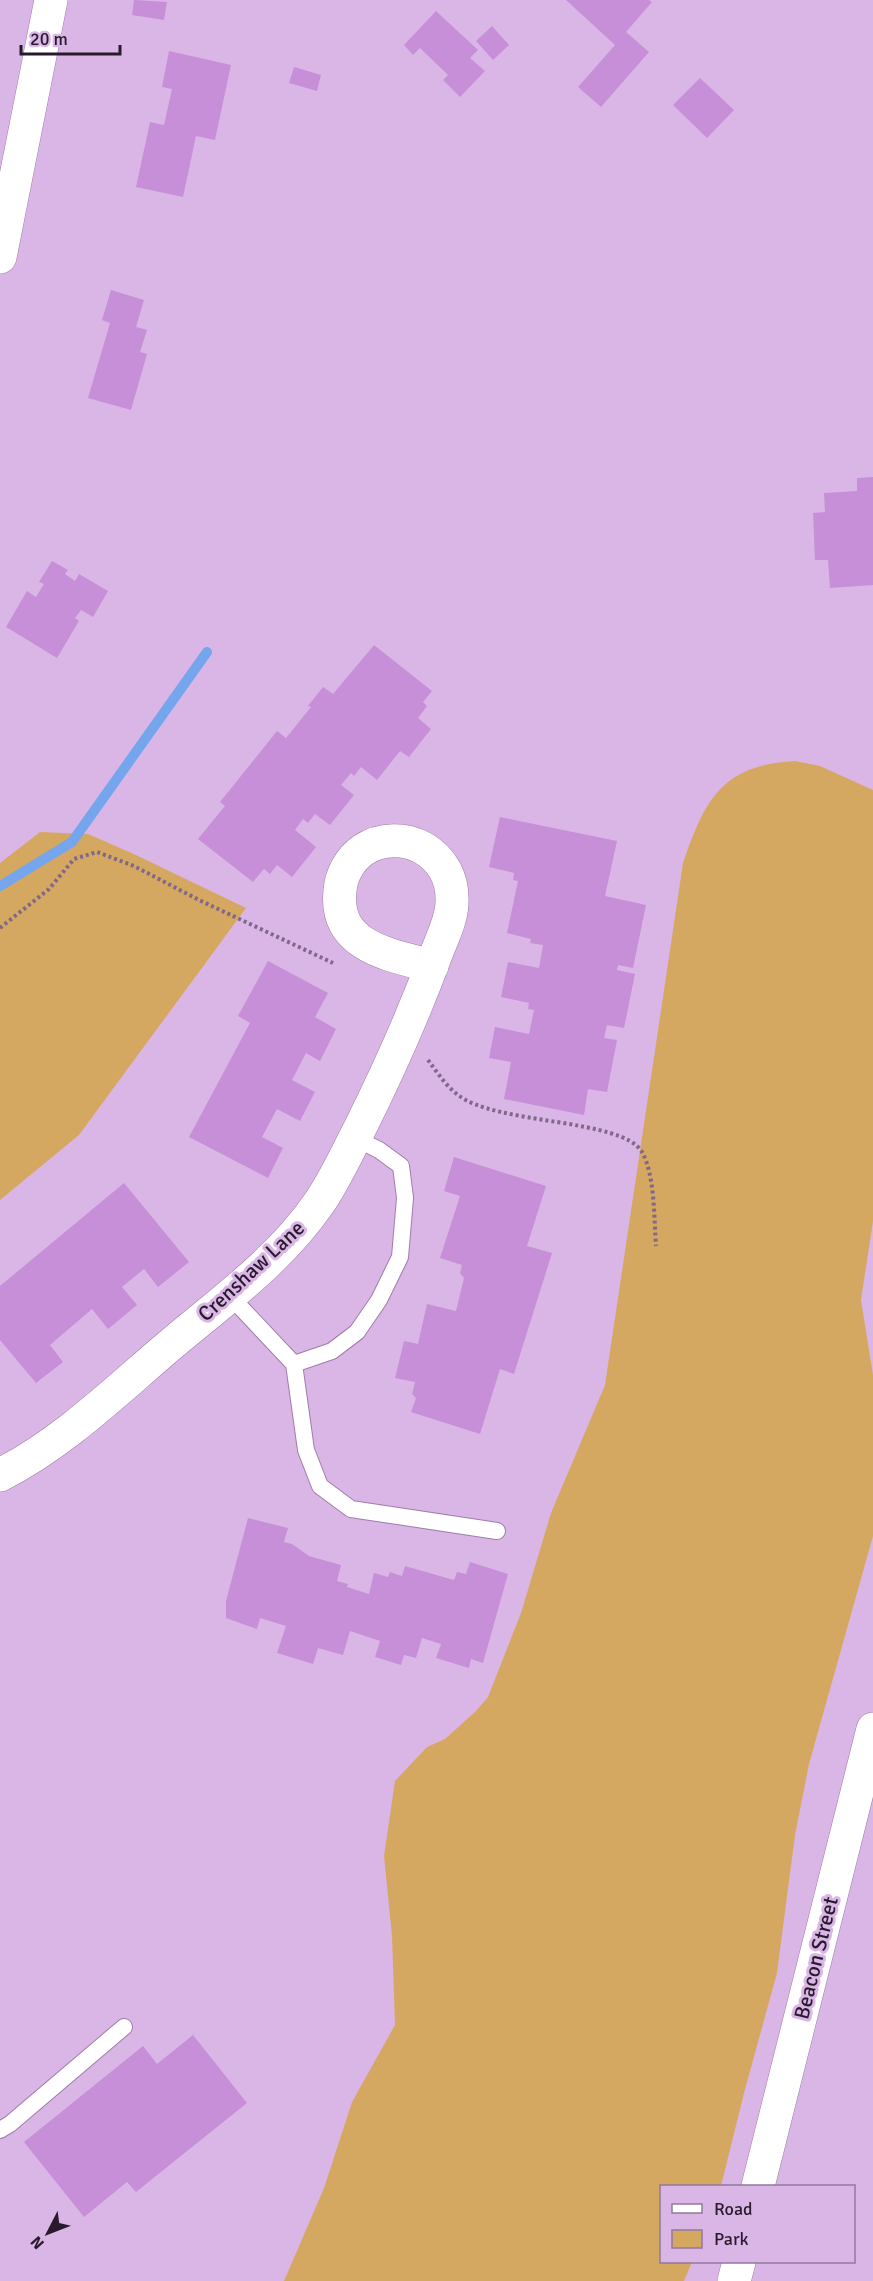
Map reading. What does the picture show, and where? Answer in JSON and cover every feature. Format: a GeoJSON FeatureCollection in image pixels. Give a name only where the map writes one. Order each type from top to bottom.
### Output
{"type":"FeatureCollection","features":[{"type":"Feature","properties":{"kind":"street"},"geometry":{"type":"LineString","coordinates":[[0,257],[51,0]]}},
{"type":"Feature","properties":{"kind":"street","name":"Crenshaw Lane"},"geometry":{"type":"LineString","coordinates":[[0,1475],[21,1464],[73,1427],[229,1295],[298,1230],[320,1202],[355,1138],[408,1027],[432,966]]}},
{"type":"Feature","properties":{"kind":"street","name":"Beacon Street"},"geometry":{"type":"LineString","coordinates":[[759,2185],[873,1730]]}},
{"type":"Feature","properties":{"kind":"street"},"geometry":{"type":"LineString","coordinates":[[734,2281],[739,2263]]}},
{"type":"Feature","properties":{"kind":"lane"},"geometry":{"type":"LineString","coordinates":[[294,1364],[333,1352],[357,1332],[379,1300],[400,1257],[405,1198],[401,1166],[379,1150],[355,1138]]}},
{"type":"Feature","properties":{"kind":"lane"},"geometry":{"type":"LineString","coordinates":[[229,1295],[294,1364],[306,1450],[320,1486],[351,1509],[497,1531]]}},
{"type":"Feature","properties":{"kind":"lane"},"geometry":{"type":"LineString","coordinates":[[0,2130],[124,2027]]}},
{"type":"Feature","properties":{"kind":"path"},"geometry":{"type":"LineString","coordinates":[[0,928],[49,889],[74,859],[97,852],[134,866],[199,900],[340,966]]}},
{"type":"Feature","properties":{"kind":"path"},"geometry":{"type":"LineString","coordinates":[[408,1027],[424,1054],[446,1083],[458,1095],[475,1104],[517,1116],[592,1128],[631,1139],[641,1150],[651,1184],[656,1246]]}},
{"type":"Feature","properties":{"kind":"green space"},"geometry":{"type":"Polygon","coordinates":[[[795,761],[820,766],[873,790],[873,1221],[861,1300],[873,1375],[873,1536],[809,1764],[795,1835],[777,1973],[721,2185],[660,2185],[660,2263],[692,2263],[684,2281],[284,2281],[324,2188],[352,2102],[395,2025],[392,1936],[384,1856],[395,1781],[427,1747],[445,1739],[488,1697],[521,1613],[551,1513],[605,1385],[683,863],[700,821],[720,790],[733,778],[770,764],[795,761]]]}},
{"type":"Feature","properties":{"kind":"green space"},"geometry":{"type":"Polygon","coordinates":[[[40,832],[88,834],[246,908],[79,1135],[0,1200],[0,863],[40,832]]]}},
{"type":"Feature","properties":{"kind":"building"},"geometry":{"type":"Polygon","coordinates":[[[134,0],[167,2],[164,20],[132,15],[134,0]]]}},
{"type":"Feature","properties":{"kind":"building"},"geometry":{"type":"Polygon","coordinates":[[[566,0],[649,0],[652,2],[626,32],[649,52],[601,107],[578,87],[615,45],[566,0]]]}},
{"type":"Feature","properties":{"kind":"building"},"geometry":{"type":"Polygon","coordinates":[[[436,11],[478,50],[470,58],[485,71],[460,97],[443,80],[448,75],[420,48],[413,55],[404,45],[436,11]]]}},
{"type":"Feature","properties":{"kind":"building"},"geometry":{"type":"Polygon","coordinates":[[[492,26],[509,45],[493,60],[476,41],[492,26]]]}},
{"type":"Feature","properties":{"kind":"building"},"geometry":{"type":"Polygon","coordinates":[[[169,51],[231,65],[215,140],[196,136],[183,197],[136,187],[150,122],[164,125],[172,89],[162,87],[169,51]]]}},
{"type":"Feature","properties":{"kind":"building"},"geometry":{"type":"Polygon","coordinates":[[[294,67],[321,75],[317,91],[289,83],[294,67]]]}},
{"type":"Feature","properties":{"kind":"building"},"geometry":{"type":"Polygon","coordinates":[[[700,78],[734,110],[707,138],[673,105],[700,78]]]}},
{"type":"Feature","properties":{"kind":"building"},"geometry":{"type":"Polygon","coordinates":[[[111,290],[144,300],[136,327],[147,330],[140,352],[147,354],[131,410],[88,398],[110,323],[102,320],[111,290]]]}},
{"type":"Feature","properties":{"kind":"building"},"geometry":{"type":"Polygon","coordinates":[[[873,477],[873,585],[830,588],[828,560],[815,560],[813,513],[825,512],[824,493],[857,491],[857,478],[873,477]]]}},
{"type":"Feature","properties":{"kind":"building"},"geometry":{"type":"Polygon","coordinates":[[[52,561],[68,570],[65,574],[75,581],[79,574],[108,591],[93,617],[81,610],[75,618],[79,621],[57,658],[6,627],[27,591],[36,597],[44,584],[39,582],[52,561]]]}},
{"type":"Feature","properties":{"kind":"building"},"geometry":{"type":"Polygon","coordinates":[[[374,645],[432,691],[423,702],[427,706],[418,718],[431,729],[409,757],[400,751],[377,780],[361,767],[354,776],[351,773],[341,785],[354,795],[330,825],[315,814],[308,823],[303,819],[295,830],[316,847],[292,877],[277,865],[270,874],[264,869],[253,882],[198,839],[225,806],[220,802],[277,731],[286,738],[311,707],[308,706],[323,687],[333,694],[374,645]]]}},
{"type":"Feature","properties":{"kind":"building"},"geometry":{"type":"Polygon","coordinates":[[[500,817],[617,841],[605,896],[646,905],[633,968],[618,965],[617,970],[635,974],[624,1028],[607,1025],[604,1038],[617,1040],[607,1092],[588,1089],[584,1115],[504,1099],[511,1062],[489,1058],[495,1027],[529,1034],[534,1010],[528,1009],[529,1003],[501,997],[508,962],[539,968],[543,945],[530,943],[531,939],[507,933],[518,881],[513,880],[514,873],[489,867],[500,817]]]}},
{"type":"Feature","properties":{"kind":"building"},"geometry":{"type":"Polygon","coordinates":[[[268,961],[328,993],[315,1017],[336,1029],[320,1061],[306,1053],[292,1080],[315,1092],[300,1121],[277,1109],[262,1137],[283,1148],[268,1178],[189,1137],[250,1023],[238,1016],[268,961]]]}},
{"type":"Feature","properties":{"kind":"building"},"geometry":{"type":"Polygon","coordinates":[[[454,1157],[546,1186],[527,1246],[552,1253],[514,1374],[500,1369],[480,1434],[411,1412],[416,1398],[412,1394],[415,1382],[395,1378],[404,1341],[418,1344],[427,1304],[456,1311],[464,1278],[460,1273],[462,1265],[440,1258],[460,1196],[444,1191],[454,1157]]]}},
{"type":"Feature","properties":{"kind":"building"},"geometry":{"type":"Polygon","coordinates":[[[124,1183],[189,1262],[158,1287],[144,1269],[122,1287],[137,1305],[108,1329],[92,1309],[50,1345],[63,1362],[36,1383],[0,1340],[0,1286],[124,1183]]]}},
{"type":"Feature","properties":{"kind":"building"},"geometry":{"type":"Polygon","coordinates":[[[248,1518],[288,1528],[284,1542],[292,1544],[309,1556],[341,1565],[337,1581],[369,1594],[374,1573],[388,1577],[390,1572],[402,1576],[405,1566],[454,1580],[457,1572],[466,1574],[470,1562],[508,1574],[483,1663],[471,1659],[469,1668],[436,1658],[441,1644],[422,1638],[416,1658],[404,1655],[401,1665],[375,1657],[380,1641],[350,1631],[343,1655],[318,1648],[313,1664],[277,1653],[286,1626],[260,1618],[257,1629],[226,1618],[226,1601],[248,1518]]]}},
{"type":"Feature","properties":{"kind":"building"},"geometry":{"type":"Polygon","coordinates":[[[193,2035],[247,2103],[136,2192],[127,2182],[84,2217],[24,2142],[143,2046],[157,2064],[193,2035]]]}},
{"type":"Feature","properties":{"kind":"waterway"},"geometry":{"type":"LineString","coordinates":[[0,886],[72,842],[207,652]]}}]}
